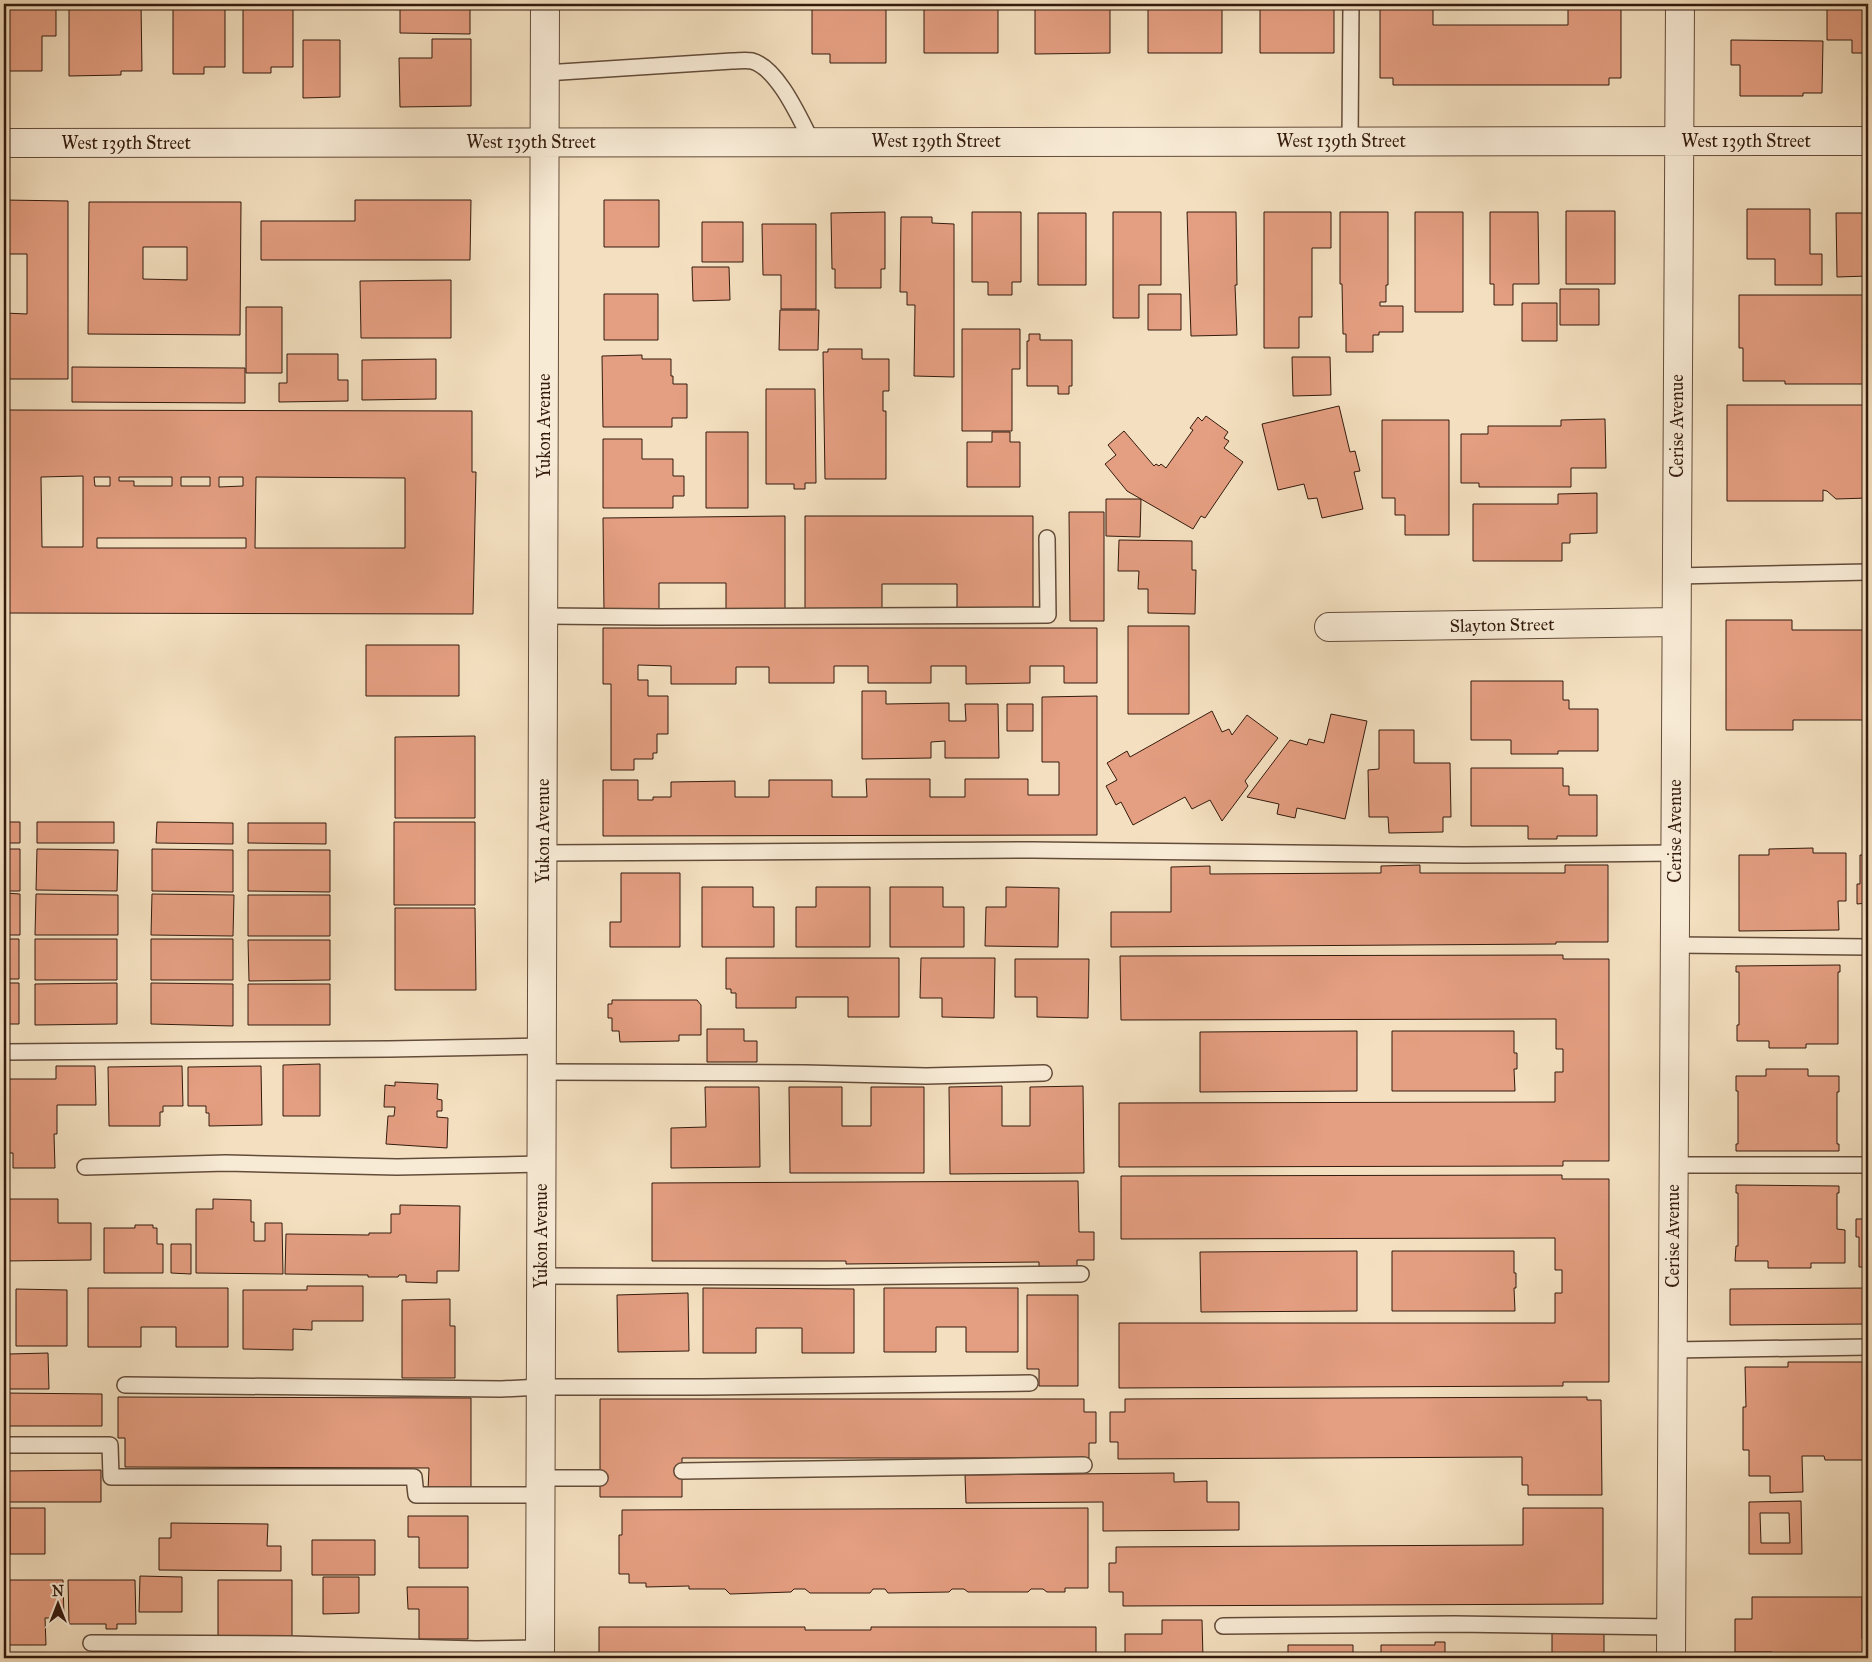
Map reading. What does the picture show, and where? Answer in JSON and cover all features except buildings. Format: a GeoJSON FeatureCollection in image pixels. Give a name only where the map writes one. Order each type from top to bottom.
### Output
{"type":"FeatureCollection","features":[{"type":"Feature","properties":{"kind":"street","name":"Yukon Avenue"},"geometry":{"type":"LineString","coordinates":[[540,1653],[545,4]]}},
{"type":"Feature","properties":{"kind":"street","name":"Cerise Avenue"},"geometry":{"type":"LineString","coordinates":[[1671,1658],[1680,4]]}},
{"type":"Feature","properties":{"kind":"street","name":"West 139th Street"},"geometry":{"type":"LineString","coordinates":[[4,143],[1868,141]]}},
{"type":"Feature","properties":{"kind":"street","name":"Slayton Street"},"geometry":{"type":"LineString","coordinates":[[1329,627],[1676,622]]}},
{"type":"Feature","properties":{"kind":"lane"},"geometry":{"type":"LineString","coordinates":[[1350,141],[1351,4]]}},
{"type":"Feature","properties":{"kind":"lane"},"geometry":{"type":"LineString","coordinates":[[545,73],[732,61],[752,62],[767,70],[790,99],[812,142]]}},
{"type":"Feature","properties":{"kind":"lane"},"geometry":{"type":"LineString","coordinates":[[544,616],[1048,615],[1047,538]]}},
{"type":"Feature","properties":{"kind":"lane"},"geometry":{"type":"LineString","coordinates":[[1676,576],[1868,572]]}},
{"type":"Feature","properties":{"kind":"lane"},"geometry":{"type":"LineString","coordinates":[[542,854],[1032,850],[1464,855],[1674,853]]}},
{"type":"Feature","properties":{"kind":"lane"},"geometry":{"type":"LineString","coordinates":[[1674,946],[1868,947]]}},
{"type":"Feature","properties":{"kind":"lane"},"geometry":{"type":"LineString","coordinates":[[4,1052],[542,1046]]}},
{"type":"Feature","properties":{"kind":"lane"},"geometry":{"type":"LineString","coordinates":[[542,1072],[795,1073],[926,1076],[1044,1073]]}},
{"type":"Feature","properties":{"kind":"lane"},"geometry":{"type":"LineString","coordinates":[[85,1167],[226,1162],[397,1167],[542,1164]]}},
{"type":"Feature","properties":{"kind":"lane"},"geometry":{"type":"LineString","coordinates":[[1673,1165],[1868,1165]]}},
{"type":"Feature","properties":{"kind":"lane"},"geometry":{"type":"LineString","coordinates":[[541,1276],[827,1277],[1081,1274]]}},
{"type":"Feature","properties":{"kind":"lane"},"geometry":{"type":"LineString","coordinates":[[1672,1350],[1868,1347]]}},
{"type":"Feature","properties":{"kind":"lane"},"geometry":{"type":"LineString","coordinates":[[125,1385],[501,1389],[541,1387],[1030,1383]]}},
{"type":"Feature","properties":{"kind":"lane"},"geometry":{"type":"LineString","coordinates":[[8,1445],[110,1445],[111,1477],[414,1477],[416,1495],[540,1487],[600,1478]]}},
{"type":"Feature","properties":{"kind":"lane"},"geometry":{"type":"LineString","coordinates":[[682,1471],[1084,1465]]}},
{"type":"Feature","properties":{"kind":"lane"},"geometry":{"type":"LineString","coordinates":[[1223,1626],[1454,1624],[1671,1627]]}},
{"type":"Feature","properties":{"kind":"lane"},"geometry":{"type":"LineString","coordinates":[[91,1643],[353,1652],[476,1649],[540,1653]]}}]}
